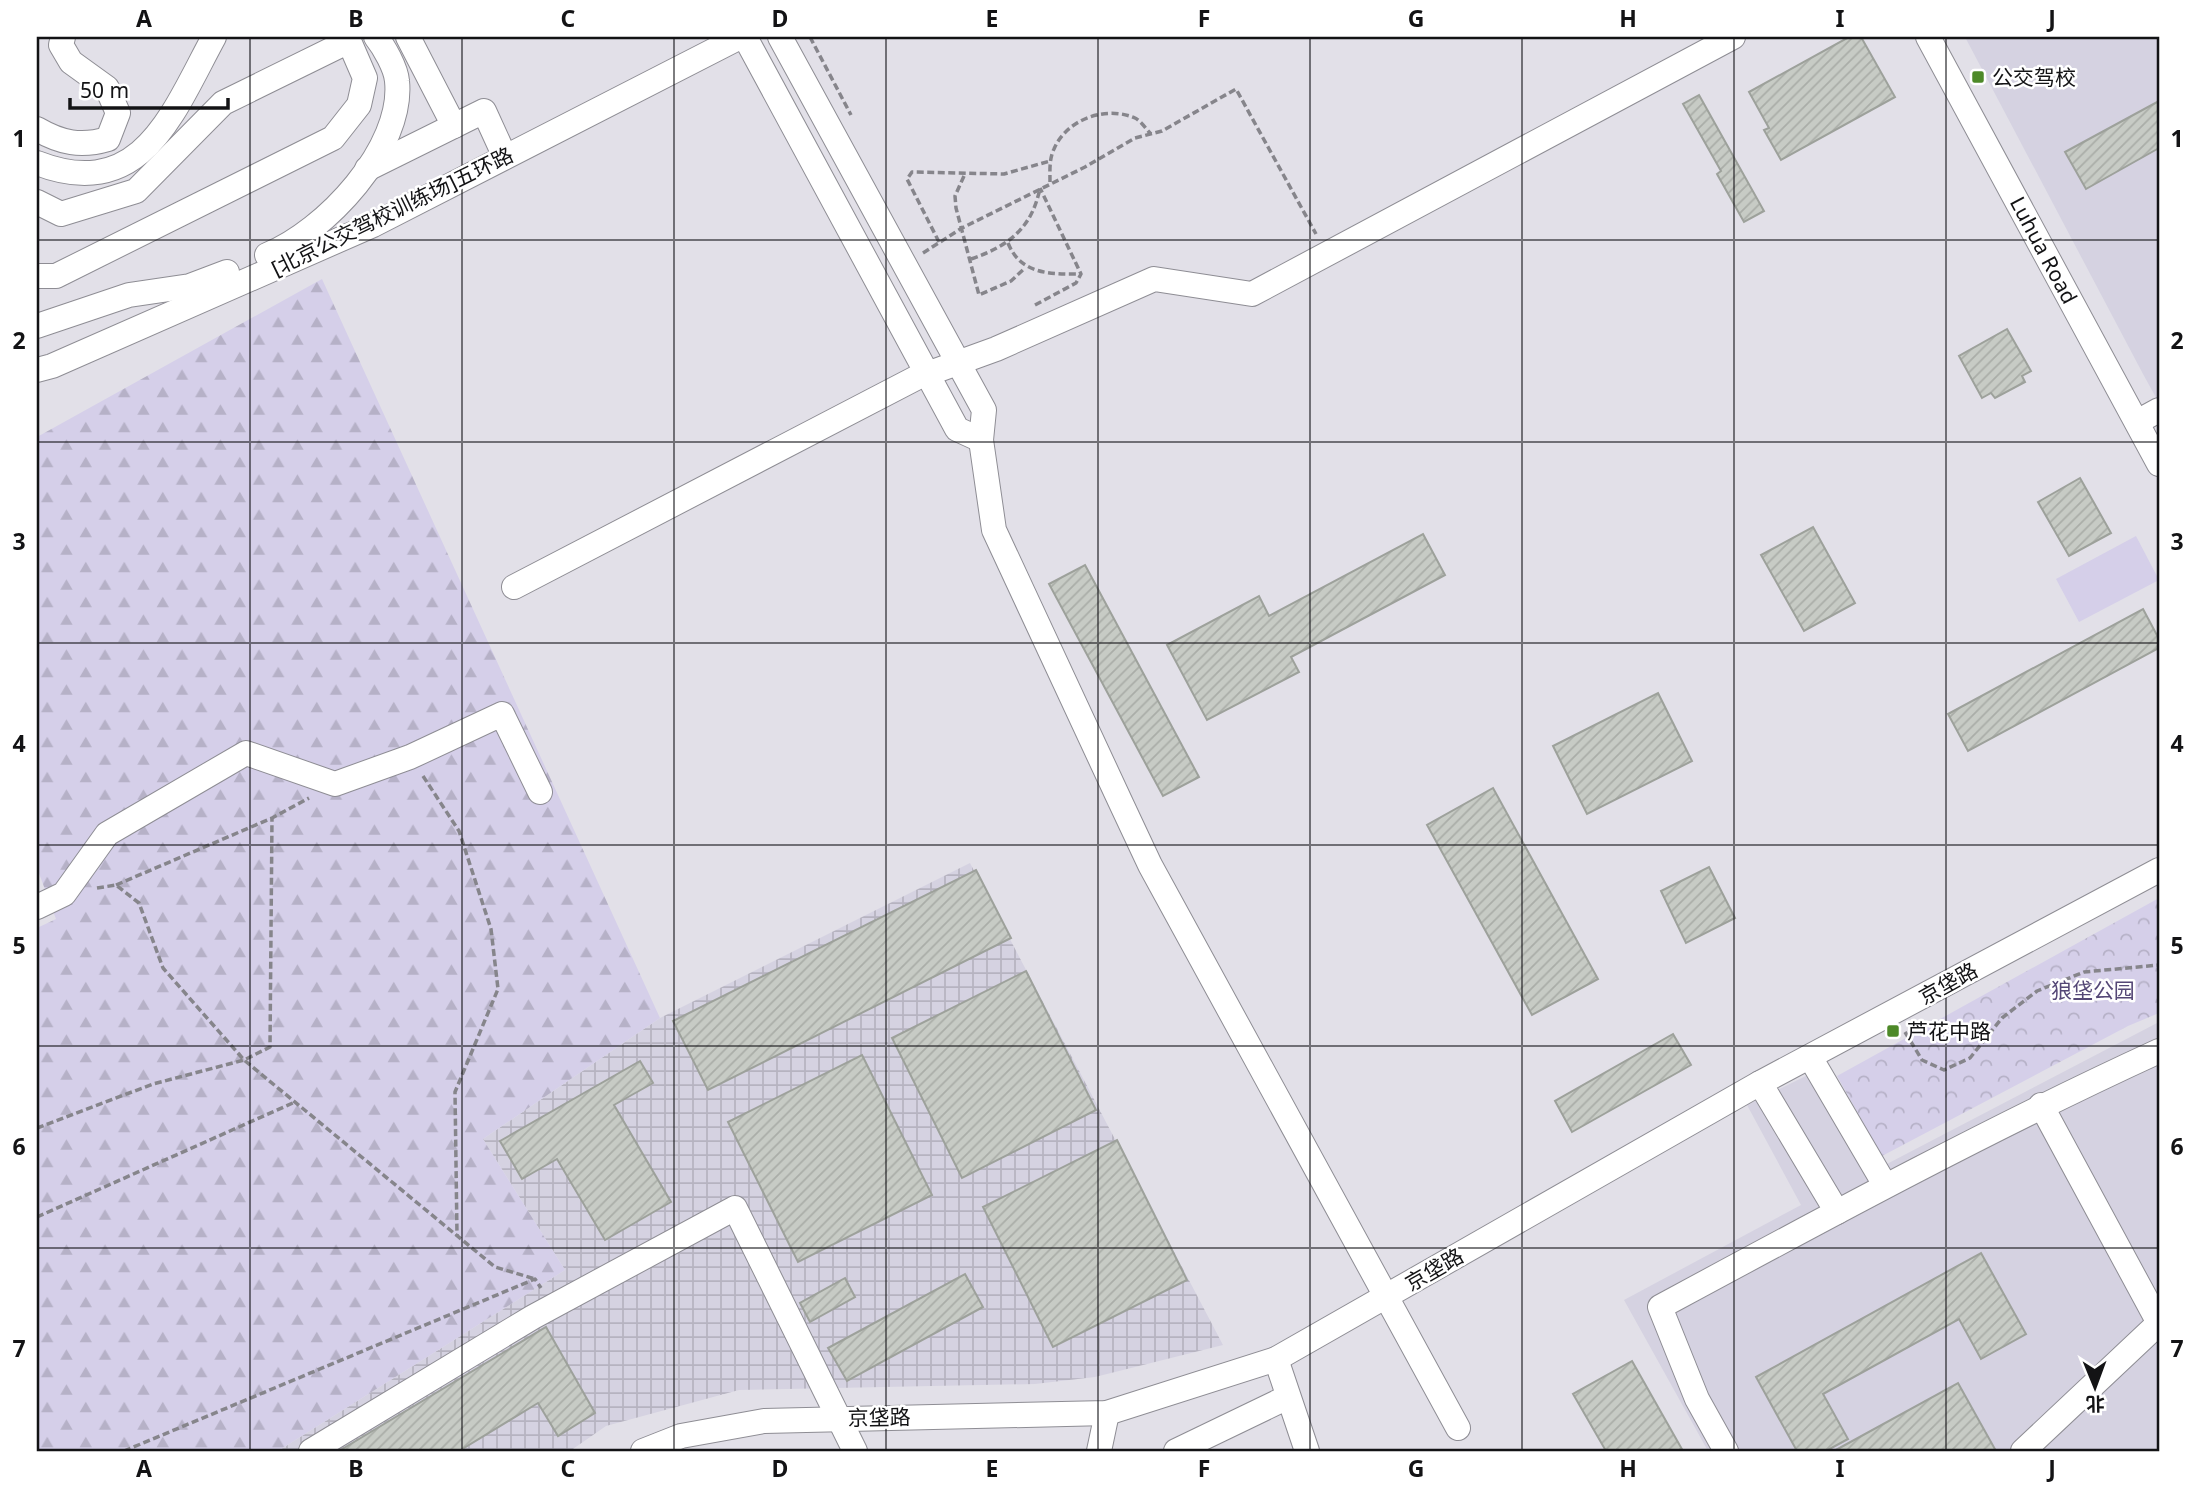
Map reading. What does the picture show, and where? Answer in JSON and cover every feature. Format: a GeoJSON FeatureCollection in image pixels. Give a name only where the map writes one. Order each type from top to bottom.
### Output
{"type":"FeatureCollection","features":[{"type":"Feature","properties":{"kind":"street"},"geometry":{"type":"LineString","coordinates":[[37,129],[58,141],[89,145],[108,139],[118,113],[107,88],[71,62],[61,45],[62,37]]}},
{"type":"Feature","properties":{"kind":"street"},"geometry":{"type":"LineString","coordinates":[[37,163],[84,174],[121,167],[148,149],[176,106],[214,37]]}},
{"type":"Feature","properties":{"kind":"street"},"geometry":{"type":"LineString","coordinates":[[37,326],[129,295],[190,286],[288,247],[354,190],[382,148],[394,113],[397,80],[376,37]]}},
{"type":"Feature","properties":{"kind":"street"},"geometry":{"type":"LineString","coordinates":[[408,37],[454,126]]}},
{"type":"Feature","properties":{"kind":"street","name":"[北京公交驾校训练场]五环路"},"geometry":{"type":"LineString","coordinates":[[37,370],[52,366],[373,225],[740,37]]}},
{"type":"Feature","properties":{"kind":"street"},"geometry":{"type":"LineString","coordinates":[[746,37],[957,429],[981,440]]}},
{"type":"Feature","properties":{"kind":"street"},"geometry":{"type":"LineString","coordinates":[[780,37],[984,410],[981,440],[994,530],[1150,865],[1458,1428]]}},
{"type":"Feature","properties":{"kind":"street"},"geometry":{"type":"LineString","coordinates":[[514,587],[927,374],[1154,279],[1252,294],[1733,37]]}},
{"type":"Feature","properties":{"kind":"street","name":"Luhua Road"},"geometry":{"type":"LineString","coordinates":[[1928,37],[2159,464]]}},
{"type":"Feature","properties":{"kind":"street"},"geometry":{"type":"LineString","coordinates":[[37,202],[61,214],[136,191],[223,103],[349,41],[365,78],[359,105],[333,138],[56,276],[37,276]]}},
{"type":"Feature","properties":{"kind":"street"},"geometry":{"type":"LineString","coordinates":[[367,170],[484,111],[505,157]]}},
{"type":"Feature","properties":{"kind":"street"},"geometry":{"type":"LineString","coordinates":[[2137,422],[2159,410]]}},
{"type":"Feature","properties":{"kind":"street"},"geometry":{"type":"LineString","coordinates":[[37,906],[64,894],[107,834],[246,753],[335,784],[410,757],[502,714],[540,792]]}},
{"type":"Feature","properties":{"kind":"street","name":"京垡路"},"geometry":{"type":"LineString","coordinates":[[643,1451],[681,1436],[740,1426],[840,1417],[1107,1413],[1276,1359],[1760,1083],[2159,870]]}},
{"type":"Feature","properties":{"kind":"street"},"geometry":{"type":"LineString","coordinates":[[1726,1451],[1697,1399],[1660,1307],[1885,1185],[2041,1105],[2159,1051]]}},
{"type":"Feature","properties":{"kind":"street"},"geometry":{"type":"LineString","coordinates":[[1811,1057],[1885,1185]]}},
{"type":"Feature","properties":{"kind":"street"},"geometry":{"type":"LineString","coordinates":[[1760,1083],[1838,1212]]}},
{"type":"Feature","properties":{"kind":"street"},"geometry":{"type":"LineString","coordinates":[[2023,1451],[2159,1323],[2041,1105]]}},
{"type":"Feature","properties":{"kind":"street"},"geometry":{"type":"LineString","coordinates":[[311,1451],[554,1306],[735,1208],[855,1451]]}},
{"type":"Feature","properties":{"kind":"street"},"geometry":{"type":"LineString","coordinates":[[1276,1359],[1307,1451]]}},
{"type":"Feature","properties":{"kind":"street"},"geometry":{"type":"LineString","coordinates":[[1176,1451],[1289,1396]]}},
{"type":"Feature","properties":{"kind":"street"},"geometry":{"type":"LineString","coordinates":[[1099,1451],[1107,1413]]}},
{"type":"Feature","properties":{"kind":"path"},"geometry":{"type":"LineString","coordinates":[[904,264],[962,228],[1085,167],[1135,138],[1162,131],[1236,89],[1327,254]]}},
{"type":"Feature","properties":{"kind":"path"},"geometry":{"type":"LineString","coordinates":[[1050,183],[1050,161],[1054,148],[1067,128],[1084,118],[1111,114],[1136,119],[1151,134]]}},
{"type":"Feature","properties":{"kind":"path"},"geometry":{"type":"LineString","coordinates":[[939,243],[907,179],[912,172],[964,176],[1003,174],[1050,161]]}},
{"type":"Feature","properties":{"kind":"path"},"geometry":{"type":"LineString","coordinates":[[964,176],[955,196],[979,295],[1011,281],[1025,268]]}},
{"type":"Feature","properties":{"kind":"path"},"geometry":{"type":"LineString","coordinates":[[971,259],[1008,243],[1027,225],[1036,208],[1040,188]]}},
{"type":"Feature","properties":{"kind":"path"},"geometry":{"type":"LineString","coordinates":[[1040,188],[1081,274]]}},
{"type":"Feature","properties":{"kind":"path"},"geometry":{"type":"LineString","coordinates":[[1008,243],[1013,255],[1025,268],[1053,274],[1081,274]]}},
{"type":"Feature","properties":{"kind":"path"},"geometry":{"type":"LineString","coordinates":[[1029,308],[1076,283],[1081,274]]}},
{"type":"Feature","properties":{"kind":"path"},"geometry":{"type":"LineString","coordinates":[[410,757],[459,831],[491,929],[498,989],[454,1092],[457,1235]]}},
{"type":"Feature","properties":{"kind":"path"},"geometry":{"type":"LineString","coordinates":[[64,894],[116,885],[272,818],[335,784]]}},
{"type":"Feature","properties":{"kind":"path"},"geometry":{"type":"LineString","coordinates":[[37,1128],[153,1084],[194,1076],[244,1060],[270,1047],[272,818]]}},
{"type":"Feature","properties":{"kind":"path"},"geometry":{"type":"LineString","coordinates":[[116,885],[139,903],[163,968],[244,1060],[495,1267],[534,1279],[554,1306]]}},
{"type":"Feature","properties":{"kind":"path"},"geometry":{"type":"LineString","coordinates":[[1894,1012],[1922,1060],[1944,1070],[1970,1058],[2002,1018],[2037,991],[2084,972],[2159,965]]}},
{"type":"Feature","properties":{"kind":"path"},"geometry":{"type":"LineString","coordinates":[[37,1217],[295,1102]]}},
{"type":"Feature","properties":{"kind":"path"},"geometry":{"type":"LineString","coordinates":[[124,1451],[534,1279]]}},
{"type":"Feature","properties":{"kind":"shaded area"},"geometry":{"type":"Polygon","coordinates":[[[1965,37],[2159,37],[2159,403],[2143,374],[1965,37]]]}},
{"type":"Feature","properties":{"kind":"shaded area"},"geometry":{"type":"Polygon","coordinates":[[[970,863],[1223,1345],[1095,1377],[1035,1384],[739,1390],[606,1426],[570,1451],[278,1451],[565,1270],[483,1139],[660,1018],[970,863]]]}},
{"type":"Feature","properties":{"kind":"shaded area"},"geometry":{"type":"Polygon","coordinates":[[[2159,1022],[2159,1451],[1708,1451],[1624,1300],[1801,1205],[1747,1105],[1824,1067],[1885,1165],[2159,1022]]]}},
{"type":"Feature","properties":{"kind":"green space"},"geometry":{"type":"Polygon","coordinates":[[[322,279],[660,1018],[483,1139],[565,1270],[278,1451],[37,1451],[37,928],[56,919],[37,868],[37,437],[322,279]]]}},
{"type":"Feature","properties":{"kind":"green space"},"geometry":{"type":"Polygon","coordinates":[[[2136,536],[2159,580],[2079,622],[2056,579],[2136,536]]]}},
{"type":"Feature","properties":{"kind":"green space","name":"狼垡公园"},"geometry":{"type":"Polygon","coordinates":[[[2159,898],[2159,1013],[2128,1026],[1882,1156],[1837,1076],[2159,898]]]}},
{"type":"Feature","properties":{"kind":"building"},"geometry":{"type":"Polygon","coordinates":[[[1849,37],[1861,37],[1895,97],[1781,160],[1764,130],[1769,128],[1749,92],[1849,37]]]}},
{"type":"Feature","properties":{"kind":"building"},"geometry":{"type":"Polygon","coordinates":[[[1699,95],[1764,211],[1744,222],[1717,174],[1721,171],[1683,104],[1699,95]]]}},
{"type":"Feature","properties":{"kind":"building"},"geometry":{"type":"Polygon","coordinates":[[[2159,101],[2159,148],[2086,189],[2065,152],[2159,101]]]}},
{"type":"Feature","properties":{"kind":"building"},"geometry":{"type":"Polygon","coordinates":[[[2007,329],[2031,371],[2022,376],[2025,382],[1995,398],[1991,393],[1982,398],[1959,356],[2007,329]]]}},
{"type":"Feature","properties":{"kind":"building"},"geometry":{"type":"Polygon","coordinates":[[[2080,478],[2111,533],[2069,556],[2038,502],[2080,478]]]}},
{"type":"Feature","properties":{"kind":"building"},"geometry":{"type":"Polygon","coordinates":[[[1813,527],[1855,603],[1804,631],[1761,555],[1813,527]]]}},
{"type":"Feature","properties":{"kind":"building"},"geometry":{"type":"Polygon","coordinates":[[[1423,534],[1445,575],[1291,657],[1299,672],[1207,720],[1167,645],[1259,596],[1269,616],[1423,534]]]}},
{"type":"Feature","properties":{"kind":"building"},"geometry":{"type":"Polygon","coordinates":[[[1085,565],[1199,777],[1163,796],[1049,584],[1085,565]]]}},
{"type":"Feature","properties":{"kind":"building"},"geometry":{"type":"Polygon","coordinates":[[[2143,609],[2159,639],[2159,648],[1968,751],[1948,714],[2143,609]]]}},
{"type":"Feature","properties":{"kind":"building"},"geometry":{"type":"Polygon","coordinates":[[[1658,693],[1692,761],[1587,814],[1553,746],[1658,693]]]}},
{"type":"Feature","properties":{"kind":"building"},"geometry":{"type":"Polygon","coordinates":[[[1493,788],[1598,979],[1532,1015],[1427,825],[1493,788]]]}},
{"type":"Feature","properties":{"kind":"building"},"geometry":{"type":"Polygon","coordinates":[[[1709,867],[1735,918],[1686,943],[1661,891],[1709,867]]]}},
{"type":"Feature","properties":{"kind":"building"},"geometry":{"type":"Polygon","coordinates":[[[976,870],[1011,938],[708,1090],[673,1021],[976,870]]]}},
{"type":"Feature","properties":{"kind":"building"},"geometry":{"type":"Polygon","coordinates":[[[1026,971],[1096,1110],[962,1178],[892,1038],[1026,971]]]}},
{"type":"Feature","properties":{"kind":"building"},"geometry":{"type":"Polygon","coordinates":[[[1673,1034],[1691,1065],[1572,1132],[1555,1101],[1673,1034]]]}},
{"type":"Feature","properties":{"kind":"building"},"geometry":{"type":"Polygon","coordinates":[[[862,1055],[932,1195],[798,1262],[728,1122],[862,1055]]]}},
{"type":"Feature","properties":{"kind":"building"},"geometry":{"type":"Polygon","coordinates":[[[640,1061],[653,1083],[614,1105],[671,1202],[605,1240],[557,1159],[522,1179],[500,1141],[640,1061]]]}},
{"type":"Feature","properties":{"kind":"building"},"geometry":{"type":"Polygon","coordinates":[[[1117,1140],[1187,1280],[1053,1347],[983,1207],[1117,1140]]]}},
{"type":"Feature","properties":{"kind":"building"},"geometry":{"type":"Polygon","coordinates":[[[1981,1253],[2026,1334],[1981,1359],[1959,1319],[1823,1394],[1848,1439],[1826,1451],[1797,1451],[1756,1377],[1981,1253]]]}},
{"type":"Feature","properties":{"kind":"building"},"geometry":{"type":"Polygon","coordinates":[[[965,1274],[983,1307],[847,1381],[828,1348],[965,1274]]]}},
{"type":"Feature","properties":{"kind":"building"},"geometry":{"type":"Polygon","coordinates":[[[845,1278],[855,1297],[810,1322],[800,1303],[845,1278]]]}},
{"type":"Feature","properties":{"kind":"building"},"geometry":{"type":"Polygon","coordinates":[[[546,1327],[595,1413],[558,1436],[538,1403],[459,1451],[339,1451],[546,1327]]]}},
{"type":"Feature","properties":{"kind":"building"},"geometry":{"type":"Polygon","coordinates":[[[1632,1361],[1683,1451],[1606,1451],[1573,1394],[1632,1361]]]}},
{"type":"Feature","properties":{"kind":"building"},"geometry":{"type":"Polygon","coordinates":[[[1958,1383],[1996,1451],[1834,1451],[1958,1383]]]}},
{"type":"Feature","properties":{"kind":"place","name":"公交驾校"},"geometry":{"type":"Point","coordinates":[1978,77]}},
{"type":"Feature","properties":{"kind":"place","name":"芦花中路"},"geometry":{"type":"Point","coordinates":[1893,1031]}}]}
